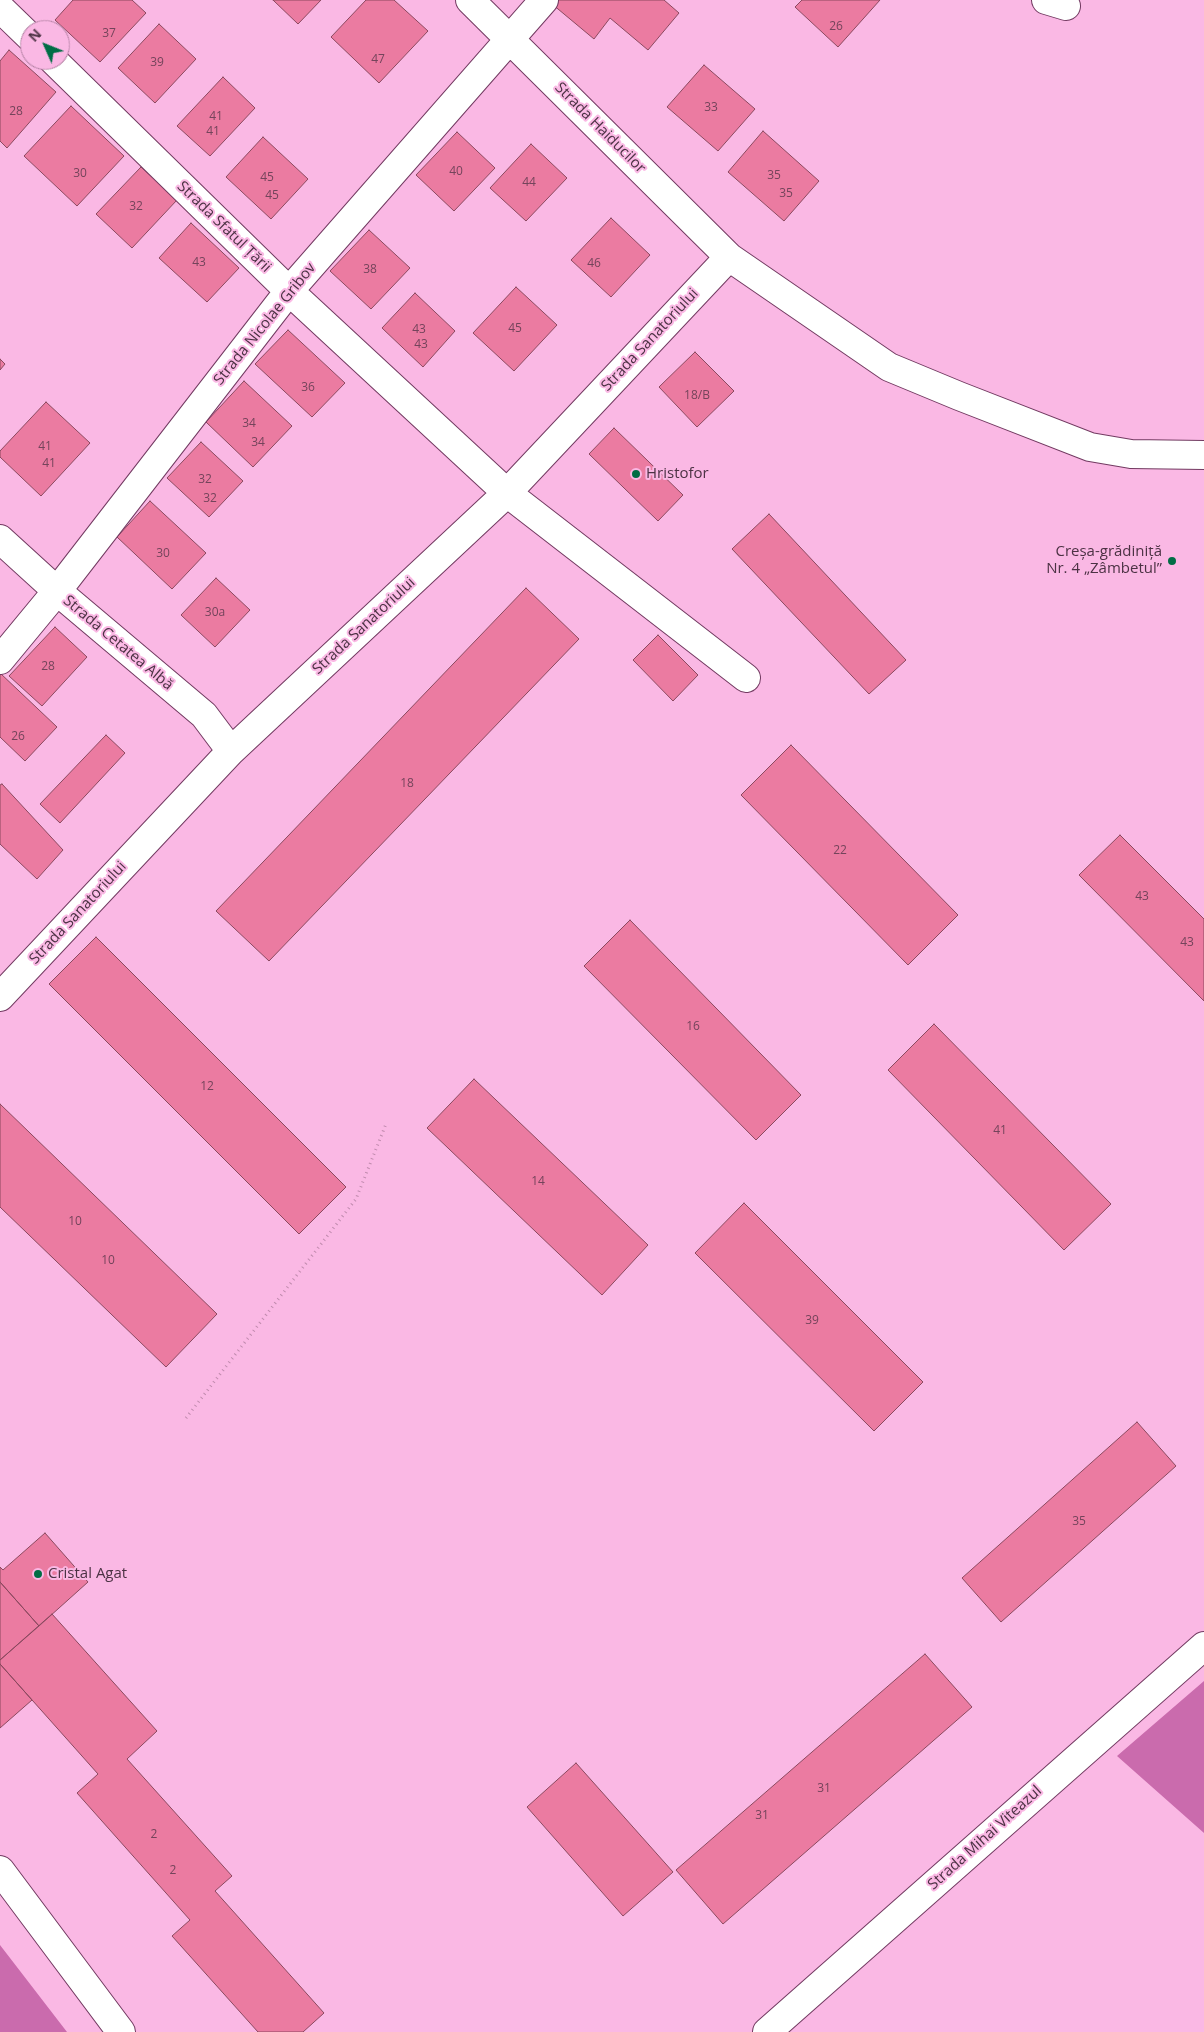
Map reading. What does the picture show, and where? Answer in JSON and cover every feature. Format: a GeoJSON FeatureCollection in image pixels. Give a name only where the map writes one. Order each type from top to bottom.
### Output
{"type":"FeatureCollection","features":[{"type":"Feature","properties":{"kind":"street","name":"Strada Haiducilor"},"geometry":{"type":"LineString","coordinates":[[470,0],[729,257],[889,367],[1090,446],[1131,454],[1204,455]]}},
{"type":"Feature","properties":{"kind":"street","name":"Strada Nicolae Gribov"},"geometry":{"type":"LineString","coordinates":[[0,660],[57,591],[289,291],[544,0]]}},
{"type":"Feature","properties":{"kind":"street"},"geometry":{"type":"LineString","coordinates":[[0,8],[20,27]]}},
{"type":"Feature","properties":{"kind":"street","name":"Strada Sfatul Țării"},"geometry":{"type":"LineString","coordinates":[[63,70],[289,291],[507,494],[746,678]]}},
{"type":"Feature","properties":{"kind":"street","name":"Strada Sanatoriului"},"geometry":{"type":"LineString","coordinates":[[0,996],[231,751],[507,494],[729,257]]}},
{"type":"Feature","properties":{"kind":"street","name":"Strada Cetatea Albă"},"geometry":{"type":"LineString","coordinates":[[0,539],[57,591],[204,715],[231,751]]}},
{"type":"Feature","properties":{"kind":"street","name":"Strada Mihai Viteazul"},"geometry":{"type":"LineString","coordinates":[[767,2032],[1204,1646]]}},
{"type":"Feature","properties":{"kind":"street"},"geometry":{"type":"LineString","coordinates":[[0,1870],[121,2032]]}},
{"type":"Feature","properties":{"kind":"path"},"geometry":{"type":"LineString","coordinates":[[186,1418],[356,1199],[386,1124]]}},
{"type":"Feature","properties":{"kind":"shaded area"},"geometry":{"type":"Polygon","coordinates":[[[1204,1681],[1204,1833],[1117,1756],[1204,1681]]]}},
{"type":"Feature","properties":{"kind":"shaded area"},"geometry":{"type":"Polygon","coordinates":[[[0,1945],[67,2032],[0,2032],[0,1945]]]}},
{"type":"Feature","properties":{"kind":"building"},"geometry":{"type":"Polygon","coordinates":[[[73,0],[132,0],[146,13],[100,62],[70,34],[70,20],[55,20],[73,0]]]}},
{"type":"Feature","properties":{"kind":"building"},"geometry":{"type":"Polygon","coordinates":[[[273,0],[321,0],[298,24],[273,0]]]}},
{"type":"Feature","properties":{"kind":"building"},"geometry":{"type":"Polygon","coordinates":[[[366,0],[394,0],[428,31],[379,83],[331,37],[366,0]]]}},
{"type":"Feature","properties":{"kind":"building"},"geometry":{"type":"Polygon","coordinates":[[[555,0],[664,0],[679,13],[648,50],[610,18],[594,39],[552,4],[555,0]]]}},
{"type":"Feature","properties":{"kind":"building"},"geometry":{"type":"Polygon","coordinates":[[[802,0],[880,0],[838,47],[795,7],[802,0]]]}},
{"type":"Feature","properties":{"kind":"building"},"geometry":{"type":"Polygon","coordinates":[[[159,24],[196,59],[155,103],[118,68],[159,24]]]}},
{"type":"Feature","properties":{"kind":"building"},"geometry":{"type":"Polygon","coordinates":[[[9,50],[20,60],[20,70],[31,70],[56,92],[7,148],[0,141],[0,61],[9,50]]]}},
{"type":"Feature","properties":{"kind":"building"},"geometry":{"type":"Polygon","coordinates":[[[704,65],[755,109],[718,151],[667,107],[704,65]]]}},
{"type":"Feature","properties":{"kind":"building"},"geometry":{"type":"Polygon","coordinates":[[[223,77],[255,108],[210,156],[177,126],[223,77]]]}},
{"type":"Feature","properties":{"kind":"building"},"geometry":{"type":"Polygon","coordinates":[[[71,106],[124,156],[77,206],[24,156],[71,106]]]}},
{"type":"Feature","properties":{"kind":"building"},"geometry":{"type":"Polygon","coordinates":[[[763,131],[819,181],[784,221],[728,172],[763,131]]]}},
{"type":"Feature","properties":{"kind":"building"},"geometry":{"type":"Polygon","coordinates":[[[457,132],[495,168],[454,211],[416,175],[457,132]]]}},
{"type":"Feature","properties":{"kind":"building"},"geometry":{"type":"Polygon","coordinates":[[[263,137],[308,179],[271,219],[226,177],[263,137]]]}},
{"type":"Feature","properties":{"kind":"building"},"geometry":{"type":"Polygon","coordinates":[[[531,144],[567,178],[526,221],[490,188],[531,144]]]}},
{"type":"Feature","properties":{"kind":"building"},"geometry":{"type":"Polygon","coordinates":[[[141,167],[177,200],[132,248],[96,214],[141,167]]]}},
{"type":"Feature","properties":{"kind":"building"},"geometry":{"type":"Polygon","coordinates":[[[611,218],[650,255],[611,297],[571,260],[611,218]]]}},
{"type":"Feature","properties":{"kind":"building"},"geometry":{"type":"Polygon","coordinates":[[[191,223],[239,268],[207,302],[159,258],[191,223]]]}},
{"type":"Feature","properties":{"kind":"building"},"geometry":{"type":"Polygon","coordinates":[[[369,230],[410,268],[371,309],[330,271],[369,230]]]}},
{"type":"Feature","properties":{"kind":"building"},"geometry":{"type":"Polygon","coordinates":[[[516,287],[557,325],[514,371],[473,333],[516,287]]]}},
{"type":"Feature","properties":{"kind":"building"},"geometry":{"type":"Polygon","coordinates":[[[415,293],[455,331],[423,367],[382,328],[415,293]]]}},
{"type":"Feature","properties":{"kind":"building"},"geometry":{"type":"Polygon","coordinates":[[[288,330],[345,383],[312,417],[255,364],[288,330]]]}},
{"type":"Feature","properties":{"kind":"building"},"geometry":{"type":"Polygon","coordinates":[[[695,352],[734,391],[697,427],[659,387],[695,352]]]}},
{"type":"Feature","properties":{"kind":"building"},"geometry":{"type":"Polygon","coordinates":[[[0,359],[5,364],[0,370],[0,359]]]}},
{"type":"Feature","properties":{"kind":"building"},"geometry":{"type":"Polygon","coordinates":[[[244,381],[292,426],[253,467],[206,422],[244,381]]]}},
{"type":"Feature","properties":{"kind":"building"},"geometry":{"type":"Polygon","coordinates":[[[46,402],[90,443],[41,496],[0,457],[0,451],[46,402]]]}},
{"type":"Feature","properties":{"kind":"building","name":"Hristofor"},"geometry":{"type":"Polygon","coordinates":[[[614,428],[683,495],[658,521],[589,454],[614,428]]]}},
{"type":"Feature","properties":{"kind":"building"},"geometry":{"type":"Polygon","coordinates":[[[201,442],[243,481],[209,517],[167,478],[201,442]]]}},
{"type":"Feature","properties":{"kind":"building"},"geometry":{"type":"Polygon","coordinates":[[[150,501],[206,553],[172,589],[117,537],[150,501]]]}},
{"type":"Feature","properties":{"kind":"building"},"geometry":{"type":"Polygon","coordinates":[[[769,514],[906,660],[869,694],[732,549],[769,514]]]}},
{"type":"Feature","properties":{"kind":"building"},"geometry":{"type":"Polygon","coordinates":[[[216,578],[250,610],[215,647],[181,615],[216,578]]]}},
{"type":"Feature","properties":{"kind":"building"},"geometry":{"type":"Polygon","coordinates":[[[526,588],[579,639],[269,961],[216,911],[526,588]]]}},
{"type":"Feature","properties":{"kind":"building"},"geometry":{"type":"Polygon","coordinates":[[[55,627],[87,657],[42,706],[9,676],[55,627]]]}},
{"type":"Feature","properties":{"kind":"building"},"geometry":{"type":"Polygon","coordinates":[[[658,635],[698,675],[673,701],[633,660],[658,635]]]}},
{"type":"Feature","properties":{"kind":"building"},"geometry":{"type":"Polygon","coordinates":[[[0,673],[57,727],[25,761],[0,737],[0,673]]]}},
{"type":"Feature","properties":{"kind":"building"},"geometry":{"type":"Polygon","coordinates":[[[106,735],[125,753],[60,823],[40,804],[106,735]]]}},
{"type":"Feature","properties":{"kind":"building"},"geometry":{"type":"Polygon","coordinates":[[[791,745],[958,915],[908,965],[741,795],[791,745]]]}},
{"type":"Feature","properties":{"kind":"building"},"geometry":{"type":"Polygon","coordinates":[[[2,784],[63,850],[37,879],[0,844],[0,785],[2,784]]]}},
{"type":"Feature","properties":{"kind":"building"},"geometry":{"type":"Polygon","coordinates":[[[1120,835],[1204,919],[1204,1001],[1079,875],[1120,835]]]}},
{"type":"Feature","properties":{"kind":"building"},"geometry":{"type":"Polygon","coordinates":[[[630,920],[801,1095],[756,1140],[584,966],[630,920]]]}},
{"type":"Feature","properties":{"kind":"building"},"geometry":{"type":"Polygon","coordinates":[[[96,937],[346,1187],[299,1234],[49,984],[96,937]]]}},
{"type":"Feature","properties":{"kind":"building"},"geometry":{"type":"Polygon","coordinates":[[[934,1024],[1111,1204],[1064,1250],[888,1070],[934,1024]]]}},
{"type":"Feature","properties":{"kind":"building"},"geometry":{"type":"Polygon","coordinates":[[[474,1079],[648,1245],[602,1295],[427,1128],[474,1079]]]}},
{"type":"Feature","properties":{"kind":"building"},"geometry":{"type":"Polygon","coordinates":[[[0,1104],[217,1314],[166,1367],[0,1207],[0,1104]]]}},
{"type":"Feature","properties":{"kind":"building"},"geometry":{"type":"Polygon","coordinates":[[[744,1203],[923,1382],[874,1431],[695,1253],[744,1203]]]}},
{"type":"Feature","properties":{"kind":"building"},"geometry":{"type":"Polygon","coordinates":[[[1137,1422],[1176,1466],[1001,1622],[962,1578],[1137,1422]]]}},
{"type":"Feature","properties":{"kind":"building"},"geometry":{"type":"Polygon","coordinates":[[[45,1533],[88,1582],[39,1626],[0,1582],[0,1567],[3,1570],[45,1533]]]}},
{"type":"Feature","properties":{"kind":"building"},"geometry":{"type":"Polygon","coordinates":[[[0,1582],[39,1626],[0,1660],[0,1582]]]}},
{"type":"Feature","properties":{"kind":"building"},"geometry":{"type":"Polygon","coordinates":[[[52,1614],[157,1731],[127,1759],[232,1876],[215,1891],[324,2013],[303,2032],[258,2032],[172,1936],[190,1920],[77,1793],[98,1774],[0,1664],[0,1660],[52,1614]]]}},
{"type":"Feature","properties":{"kind":"building"},"geometry":{"type":"Polygon","coordinates":[[[925,1654],[972,1707],[723,1924],[676,1870],[925,1654]]]}},
{"type":"Feature","properties":{"kind":"building"},"geometry":{"type":"Polygon","coordinates":[[[0,1664],[32,1700],[0,1728],[0,1664]]]}},
{"type":"Feature","properties":{"kind":"building"},"geometry":{"type":"Polygon","coordinates":[[[576,1763],[673,1872],[623,1916],[527,1807],[576,1763]]]}},
{"type":"Feature","properties":{"kind":"place","name":"Hristofor"},"geometry":{"type":"Point","coordinates":[636,474]}},
{"type":"Feature","properties":{"kind":"place","name":"Creșa-grădiniță Nr. 4 „Zâmbetul”"},"geometry":{"type":"Point","coordinates":[1172,561]}},
{"type":"Feature","properties":{"kind":"place","name":"Cristal Agat"},"geometry":{"type":"Point","coordinates":[38,1574]}}]}
